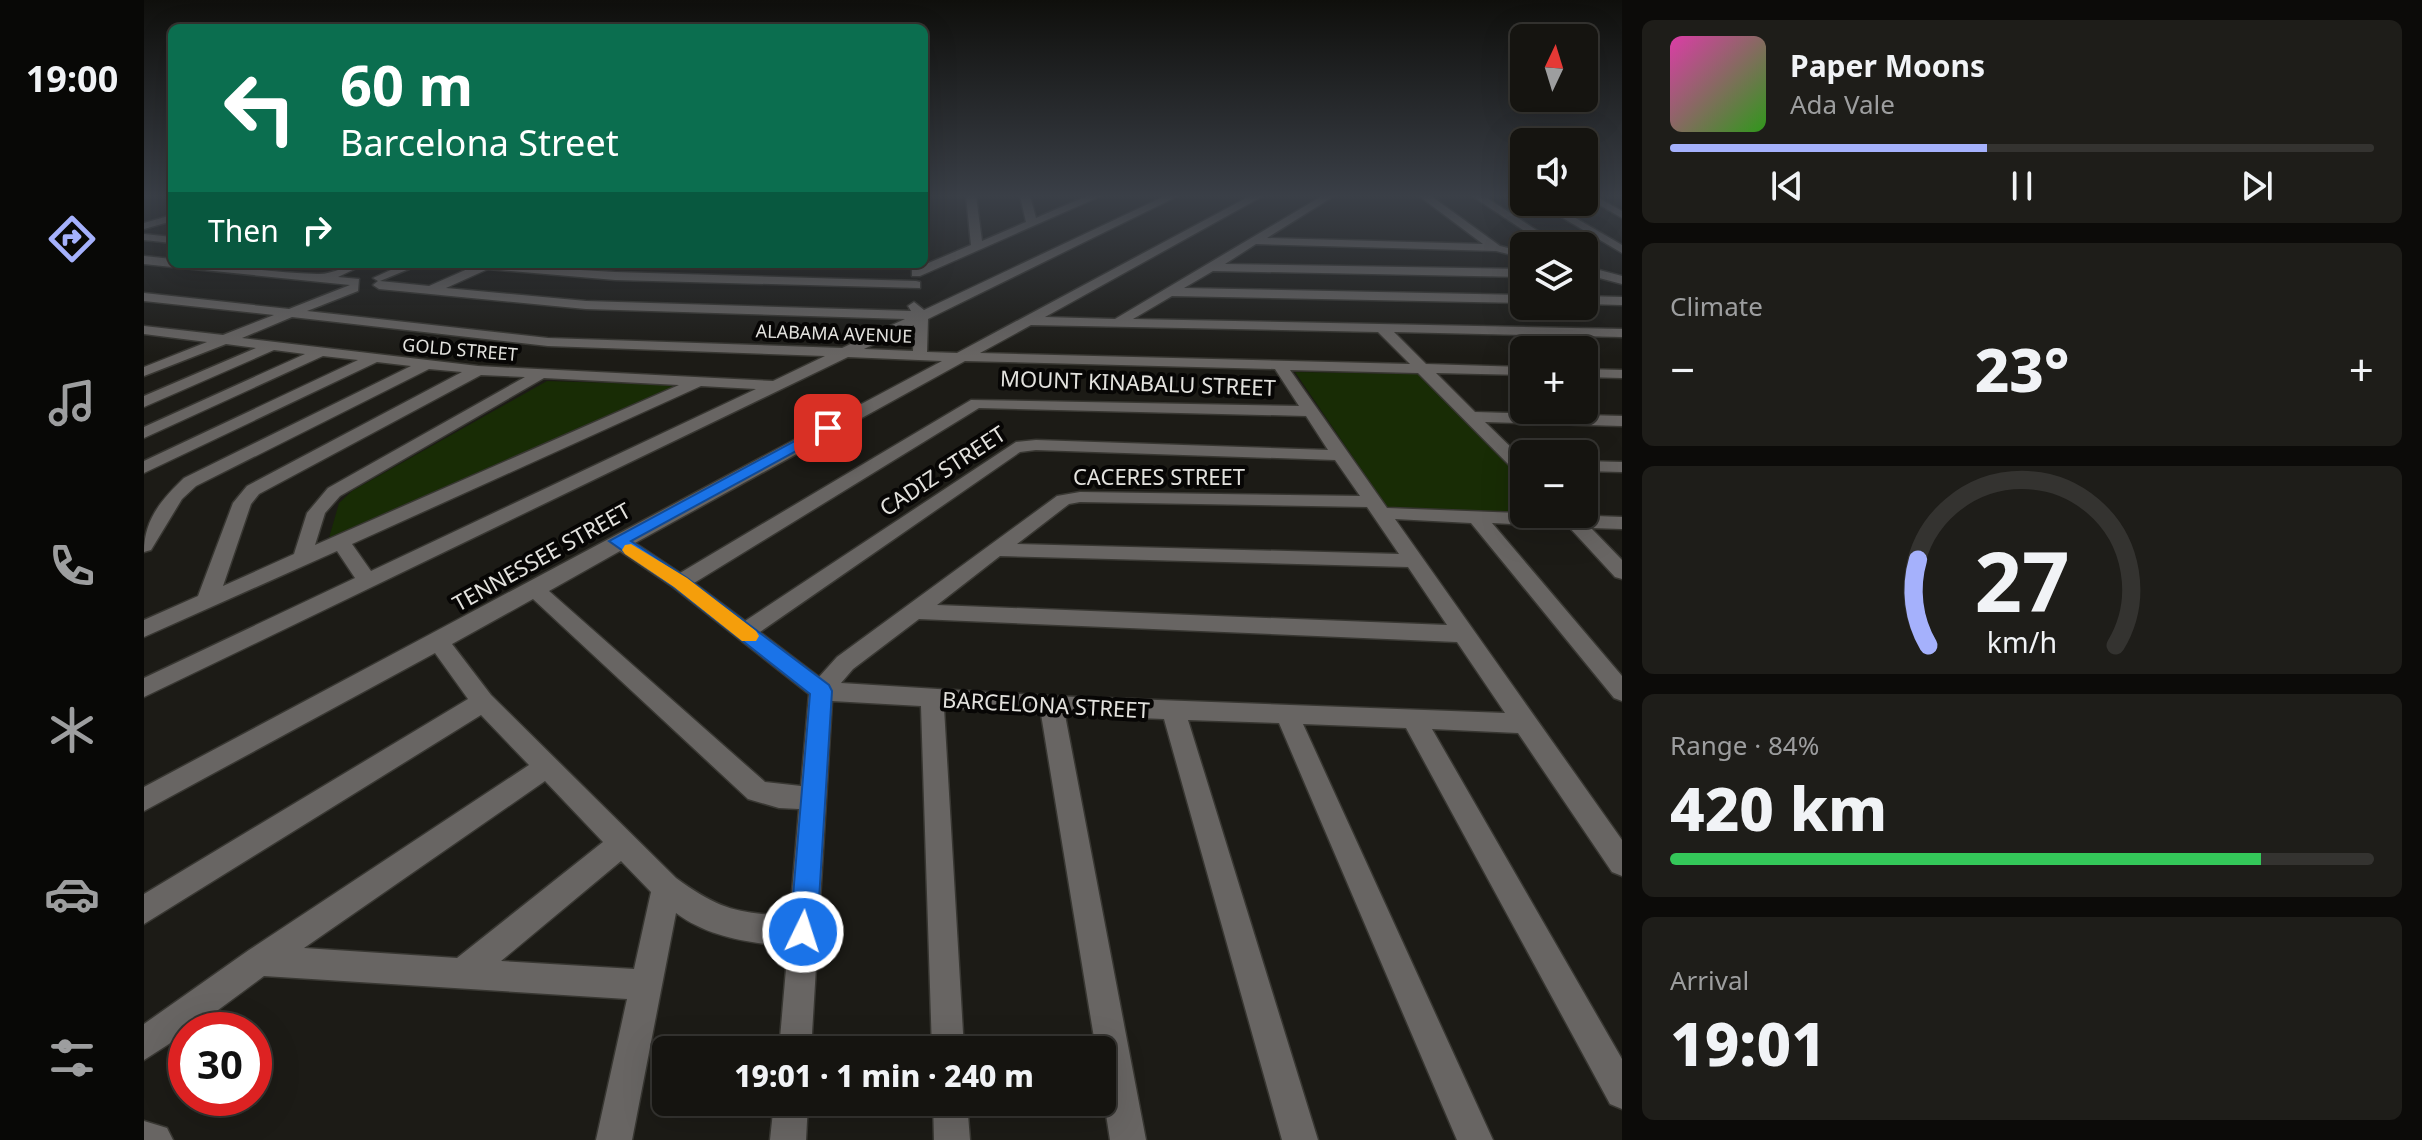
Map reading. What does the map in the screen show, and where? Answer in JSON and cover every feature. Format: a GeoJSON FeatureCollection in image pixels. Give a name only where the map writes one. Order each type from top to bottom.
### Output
{"type":"FeatureCollection","features":[{"type":"Feature","properties":{"kind":"street"},"geometry":{"type":"LineString","coordinates":[[522,268],[615,276],[916,274],[970,249]]}},
{"type":"Feature","properties":{"kind":"street"},"geometry":{"type":"LineString","coordinates":[[144,688],[842,353],[913,314],[1056,249]]}},
{"type":"Feature","properties":{"kind":"street","name":"TENNESSEE STREET"},"geometry":{"type":"LineString","coordinates":[[144,800],[1160,249]]}},
{"type":"Feature","properties":{"kind":"street"},"geometry":{"type":"LineString","coordinates":[[1119,322],[1240,249]]}},
{"type":"Feature","properties":{"kind":"street"},"geometry":{"type":"LineString","coordinates":[[144,260],[168,263]]}},
{"type":"Feature","properties":{"kind":"street"},"geometry":{"type":"LineString","coordinates":[[1211,267],[1510,273]]}},
{"type":"Feature","properties":{"kind":"street"},"geometry":{"type":"LineString","coordinates":[[223,268],[322,278],[354,285]]}},
{"type":"Feature","properties":{"kind":"street"},"geometry":{"type":"LineString","coordinates":[[322,278],[348,268]]}},
{"type":"Feature","properties":{"kind":"street"},"geometry":{"type":"LineString","coordinates":[[379,282],[407,268]]}},
{"type":"Feature","properties":{"kind":"street"},"geometry":{"type":"LineString","coordinates":[[429,290],[480,268]]}},
{"type":"Feature","properties":{"kind":"street"},"geometry":{"type":"LineString","coordinates":[[913,356],[916,274]]}},
{"type":"Feature","properties":{"kind":"street"},"geometry":{"type":"LineString","coordinates":[[1598,274],[1622,280]]}},
{"type":"Feature","properties":{"kind":"street"},"geometry":{"type":"LineString","coordinates":[[144,372],[354,285],[379,282],[429,290],[586,305],[913,314]]}},
{"type":"Feature","properties":{"kind":"street"},"geometry":{"type":"LineString","coordinates":[[1170,292],[1510,299]]}},
{"type":"Feature","properties":{"kind":"street","name":"ALABAMA AVENUE"},"geometry":{"type":"LineString","coordinates":[[144,297],[524,340],[913,356],[1510,371]]}},
{"type":"Feature","properties":{"kind":"street"},"geometry":{"type":"LineString","coordinates":[[1598,300],[1622,301]]}},
{"type":"Feature","properties":{"kind":"street"},"geometry":{"type":"LineString","coordinates":[[1027,321],[1622,333]]}},
{"type":"Feature","properties":{"kind":"street"},"geometry":{"type":"LineString","coordinates":[[1382,328],[1510,454]]}},
{"type":"Feature","properties":{"kind":"street","name":"GOLD STREET"},"geometry":{"type":"LineString","coordinates":[[144,330],[478,370],[775,385]]}},
{"type":"Feature","properties":{"kind":"street"},"geometry":{"type":"LineString","coordinates":[[144,402],[271,346]]}},
{"type":"Feature","properties":{"kind":"street"},"geometry":{"type":"LineString","coordinates":[[144,433],[319,353]]}},
{"type":"Feature","properties":{"kind":"street"},"geometry":{"type":"LineString","coordinates":[[144,468],[372,359]]}},
{"type":"Feature","properties":{"kind":"street"},"geometry":{"type":"LineString","coordinates":[[144,546],[175,496],[190,482],[427,364]]}},
{"type":"Feature","properties":{"kind":"street"},"geometry":{"type":"LineString","coordinates":[[1279,365],[1411,561],[1622,863]]}},
{"type":"Feature","properties":{"kind":"street"},"geometry":{"type":"LineString","coordinates":[[207,601],[242,503],[253,490],[478,370]]}},
{"type":"Feature","properties":{"kind":"street"},"geometry":{"type":"LineString","coordinates":[[1598,373],[1622,374]]}},
{"type":"Feature","properties":{"kind":"street"},"geometry":{"type":"LineString","coordinates":[[303,557],[312,518],[318,507],[334,492],[539,375]]}},
{"type":"Feature","properties":{"kind":"street"},"geometry":{"type":"LineString","coordinates":[[144,629],[699,381]]}},
{"type":"Feature","properties":{"kind":"street","name":"MOUNT KINABALU STREET"},"geometry":{"type":"LineString","coordinates":[[680,582],[976,403],[1309,411]]}},
{"type":"Feature","properties":{"kind":"street"},"geometry":{"type":"LineString","coordinates":[[1471,417],[1622,421]]}},
{"type":"Feature","properties":{"kind":"street","name":"CADIZ STREET"},"geometry":{"type":"LineString","coordinates":[[744,632],[1016,447],[1036,445],[1340,455]]}},
{"type":"Feature","properties":{"kind":"street"},"geometry":{"type":"LineString","coordinates":[[1598,466],[1622,467]]}},
{"type":"Feature","properties":{"kind":"street","name":"CACERES STREET"},"geometry":{"type":"LineString","coordinates":[[821,691],[845,663],[1056,503],[1070,498],[1376,507],[1510,517]]}},
{"type":"Feature","properties":{"kind":"street"},"geometry":{"type":"LineString","coordinates":[[1476,517],[1622,692]]}},
{"type":"Feature","properties":{"kind":"street","name":"CACERES STREET"},"geometry":{"type":"LineString","coordinates":[[1598,521],[1622,523]]}},
{"type":"Feature","properties":{"kind":"street"},"geometry":{"type":"LineString","coordinates":[[1580,528],[1622,572]]}},
{"type":"Feature","properties":{"kind":"street"},"geometry":{"type":"LineString","coordinates":[[340,541],[367,580]]}},
{"type":"Feature","properties":{"kind":"street"},"geometry":{"type":"LineString","coordinates":[[618,541],[680,582],[821,691],[796,1036]]}},
{"type":"Feature","properties":{"kind":"street"},"geometry":{"type":"LineString","coordinates":[[996,550],[1411,561]]}},
{"type":"Feature","properties":{"kind":"street"},"geometry":{"type":"LineString","coordinates":[[534,589],[757,791],[779,797],[813,798]]}},
{"type":"Feature","properties":{"kind":"street"},"geometry":{"type":"LineString","coordinates":[[914,611],[1464,634]]}},
{"type":"Feature","properties":{"kind":"street"},"geometry":{"type":"LineString","coordinates":[[437,640],[483,702],[666,888],[701,914],[732,924],[803,932]]}},
{"type":"Feature","properties":{"kind":"street","name":"BARCELONA STREET"},"geometry":{"type":"LineString","coordinates":[[821,691],[1051,705],[1523,723]]}},
{"type":"Feature","properties":{"kind":"street"},"geometry":{"type":"LineString","coordinates":[[932,698],[947,1036]]}},
{"type":"Feature","properties":{"kind":"street"},"geometry":{"type":"LineString","coordinates":[[144,910],[483,702]]}},
{"type":"Feature","properties":{"kind":"street"},"geometry":{"type":"LineString","coordinates":[[1051,705],[1128,1140]]}},
{"type":"Feature","properties":{"kind":"street"},"geometry":{"type":"LineString","coordinates":[[1173,710],[1300,1140]]}},
{"type":"Feature","properties":{"kind":"street"},"geometry":{"type":"LineString","coordinates":[[1287,715],[1475,1140]]}},
{"type":"Feature","properties":{"kind":"street"},"geometry":{"type":"LineString","coordinates":[[1414,720],[1622,1092]]}},
{"type":"Feature","properties":{"kind":"street"},"geometry":{"type":"LineString","coordinates":[[144,1044],[260,961],[547,766]]}},
{"type":"Feature","properties":{"kind":"street"},"geometry":{"type":"LineString","coordinates":[[462,973],[622,843]]}},
{"type":"Feature","properties":{"kind":"street"},"geometry":{"type":"LineString","coordinates":[[614,1140],[666,888]]}},
{"type":"Feature","properties":{"kind":"street"},"geometry":{"type":"LineString","coordinates":[[260,961],[646,985]]}},
{"type":"Feature","properties":{"kind":"street"},"geometry":{"type":"LineString","coordinates":[[788,1140],[790,1116]]}},
{"type":"Feature","properties":{"kind":"street"},"geometry":{"type":"LineString","coordinates":[[951,1116],[952,1140]]}},
{"type":"Feature","properties":{"kind":"street"},"geometry":{"type":"LineString","coordinates":[[144,1139],[155,1140]]}},
{"type":"Feature","properties":{"kind":"green space"},"geometry":{"type":"Polygon","coordinates":[[[1295,372],[1419,374],[1510,462],[1510,512],[1387,507],[1295,372]]]}},
{"type":"Feature","properties":{"kind":"green space"},"geometry":{"type":"Polygon","coordinates":[[[547,381],[679,385],[329,538],[339,503],[352,491],[547,381]]]}},
{"type":"Feature","properties":{"kind":"slow traffic"},"geometry":{"type":"LineString","coordinates":[[631,550],[680,582],[749,636]]}},
{"type":"Feature","properties":{"kind":"route"},"geometry":{"type":"LineString","coordinates":[[803,932],[821,691],[680,582],[618,541],[828,428]]}}]}
